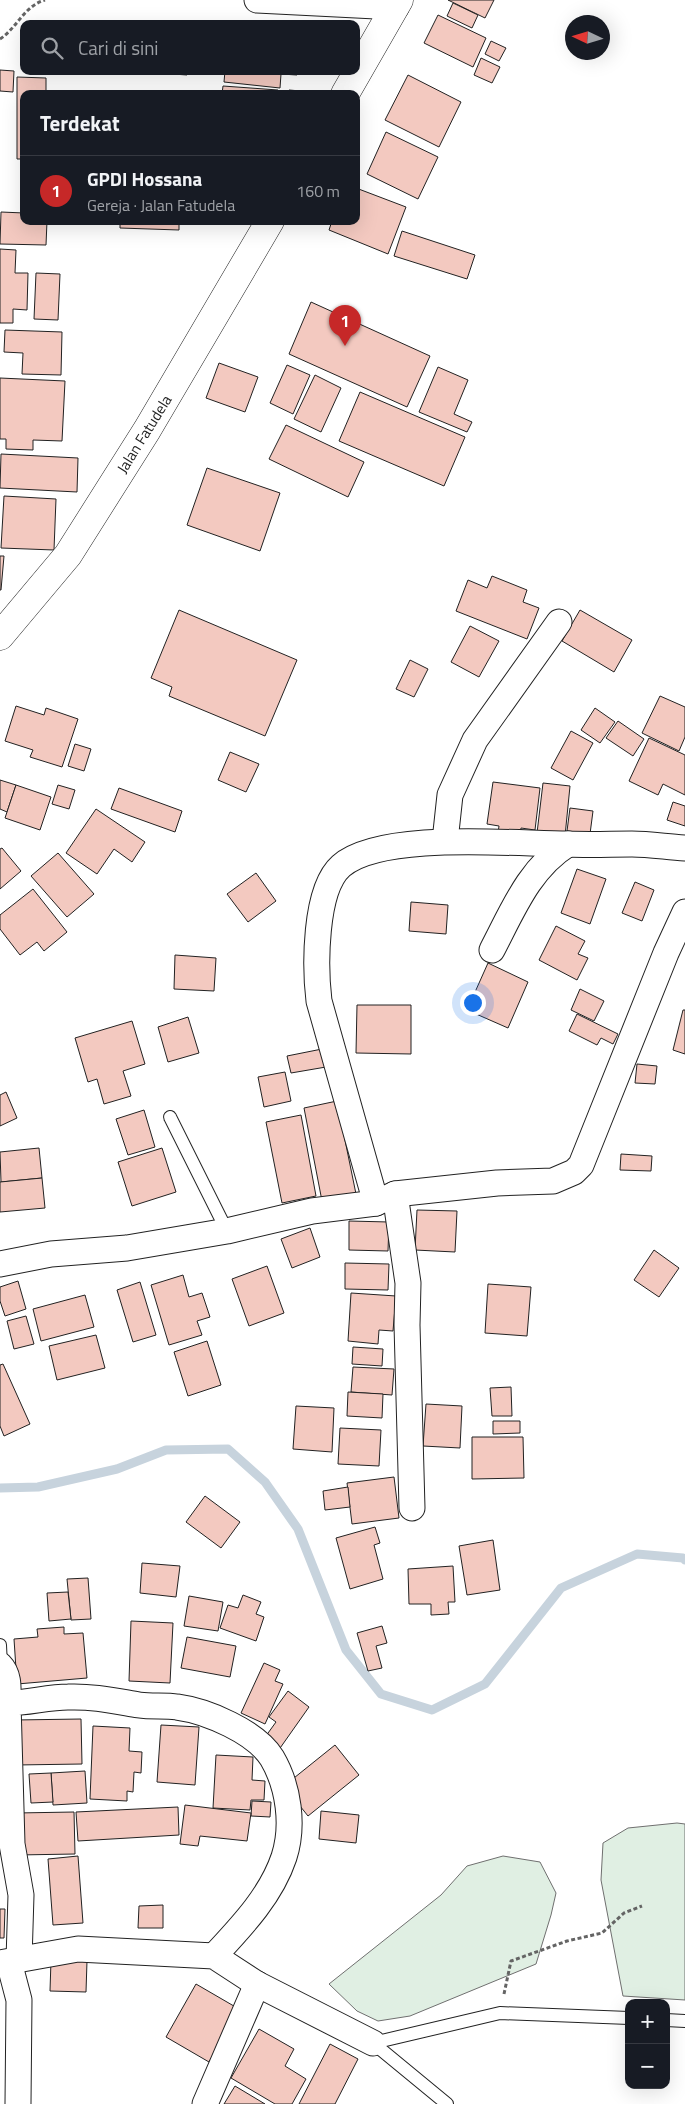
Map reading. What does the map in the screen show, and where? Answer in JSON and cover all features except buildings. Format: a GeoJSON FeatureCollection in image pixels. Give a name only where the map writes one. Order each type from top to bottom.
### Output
{"type":"FeatureCollection","features":[{"type":"Feature","properties":{"kind":"street"},"geometry":{"type":"LineString","coordinates":[[257,0],[397,3],[360,68]]}},
{"type":"Feature","properties":{"kind":"street"},"geometry":{"type":"LineString","coordinates":[[347,90],[356,75]]}},
{"type":"Feature","properties":{"kind":"street","name":"Jalan Fatudela"},"geometry":{"type":"LineString","coordinates":[[0,636],[68,555],[147,430],[268,225]]}},
{"type":"Feature","properties":{"kind":"street"},"geometry":{"type":"LineString","coordinates":[[445,841],[450,795],[475,740],[559,622]]}},
{"type":"Feature","properties":{"kind":"street"},"geometry":{"type":"LineString","coordinates":[[412,1508],[407,1325],[408,1283],[385,1199],[319,1001],[316,976],[316,945],[323,906],[331,877],[340,867],[354,857],[379,850],[445,841],[634,844],[685,848]]}},
{"type":"Feature","properties":{"kind":"street"},"geometry":{"type":"LineString","coordinates":[[492,950],[529,881],[549,859],[568,844]]}},
{"type":"Feature","properties":{"kind":"street"},"geometry":{"type":"LineString","coordinates":[[0,1264],[51,1254],[127,1248],[227,1231],[312,1211],[385,1199],[497,1183],[553,1181],[574,1172],[581,1166],[685,912]]}},
{"type":"Feature","properties":{"kind":"street"},"geometry":{"type":"LineString","coordinates":[[0,1659],[8,1680],[12,1844],[20,1894],[9,1962],[19,2000],[18,2104]]}},
{"type":"Feature","properties":{"kind":"street"},"geometry":{"type":"LineString","coordinates":[[8,1703],[26,1703],[67,1697],[102,1698],[141,1706],[178,1707],[228,1722],[260,1744],[272,1758],[284,1787],[288,1803],[289,1829],[284,1858],[253,1914],[214,1956]]}},
{"type":"Feature","properties":{"kind":"street"},"geometry":{"type":"LineString","coordinates":[[9,1962],[78,1949],[214,1956],[258,1984],[372,2043]]}},
{"type":"Feature","properties":{"kind":"street"},"geometry":{"type":"LineString","coordinates":[[205,2104],[258,1984]]}},
{"type":"Feature","properties":{"kind":"lane"},"geometry":{"type":"LineString","coordinates":[[170,1117],[227,1231]]}},
{"type":"Feature","properties":{"kind":"lane"},"geometry":{"type":"LineString","coordinates":[[372,2043],[500,2013],[625,2018]]}},
{"type":"Feature","properties":{"kind":"lane"},"geometry":{"type":"LineString","coordinates":[[670,2020],[685,2021]]}},
{"type":"Feature","properties":{"kind":"lane"},"geometry":{"type":"LineString","coordinates":[[372,2043],[447,2104]]}},
{"type":"Feature","properties":{"kind":"path"},"geometry":{"type":"LineString","coordinates":[[0,40],[33,4],[45,0]]}},
{"type":"Feature","properties":{"kind":"path"},"geometry":{"type":"LineString","coordinates":[[500,2013],[511,1961],[567,1941],[602,1933],[624,1913],[642,1906]]}},
{"type":"Feature","properties":{"kind":"green space"},"geometry":{"type":"Polygon","coordinates":[[[677,1823],[685,1824],[685,2000],[623,1996],[601,1880],[603,1843],[628,1828],[677,1823]]]}},
{"type":"Feature","properties":{"kind":"green space"},"geometry":{"type":"Polygon","coordinates":[[[503,1856],[540,1862],[556,1893],[536,1964],[410,2016],[378,2021],[357,2011],[329,1984],[441,1895],[467,1866],[503,1856]]]}},
{"type":"Feature","properties":{"kind":"waterway"},"geometry":{"type":"LineString","coordinates":[[0,1488],[38,1487],[117,1469],[166,1450],[228,1449],[265,1482],[298,1529],[346,1650],[381,1694],[432,1710],[485,1684],[561,1588],[637,1554],[683,1558],[685,1560]]}},
{"type":"Feature","properties":{"kind":"place","name":"GPDI Hossana"},"geometry":{"type":"Point","coordinates":[345,346]}}]}
